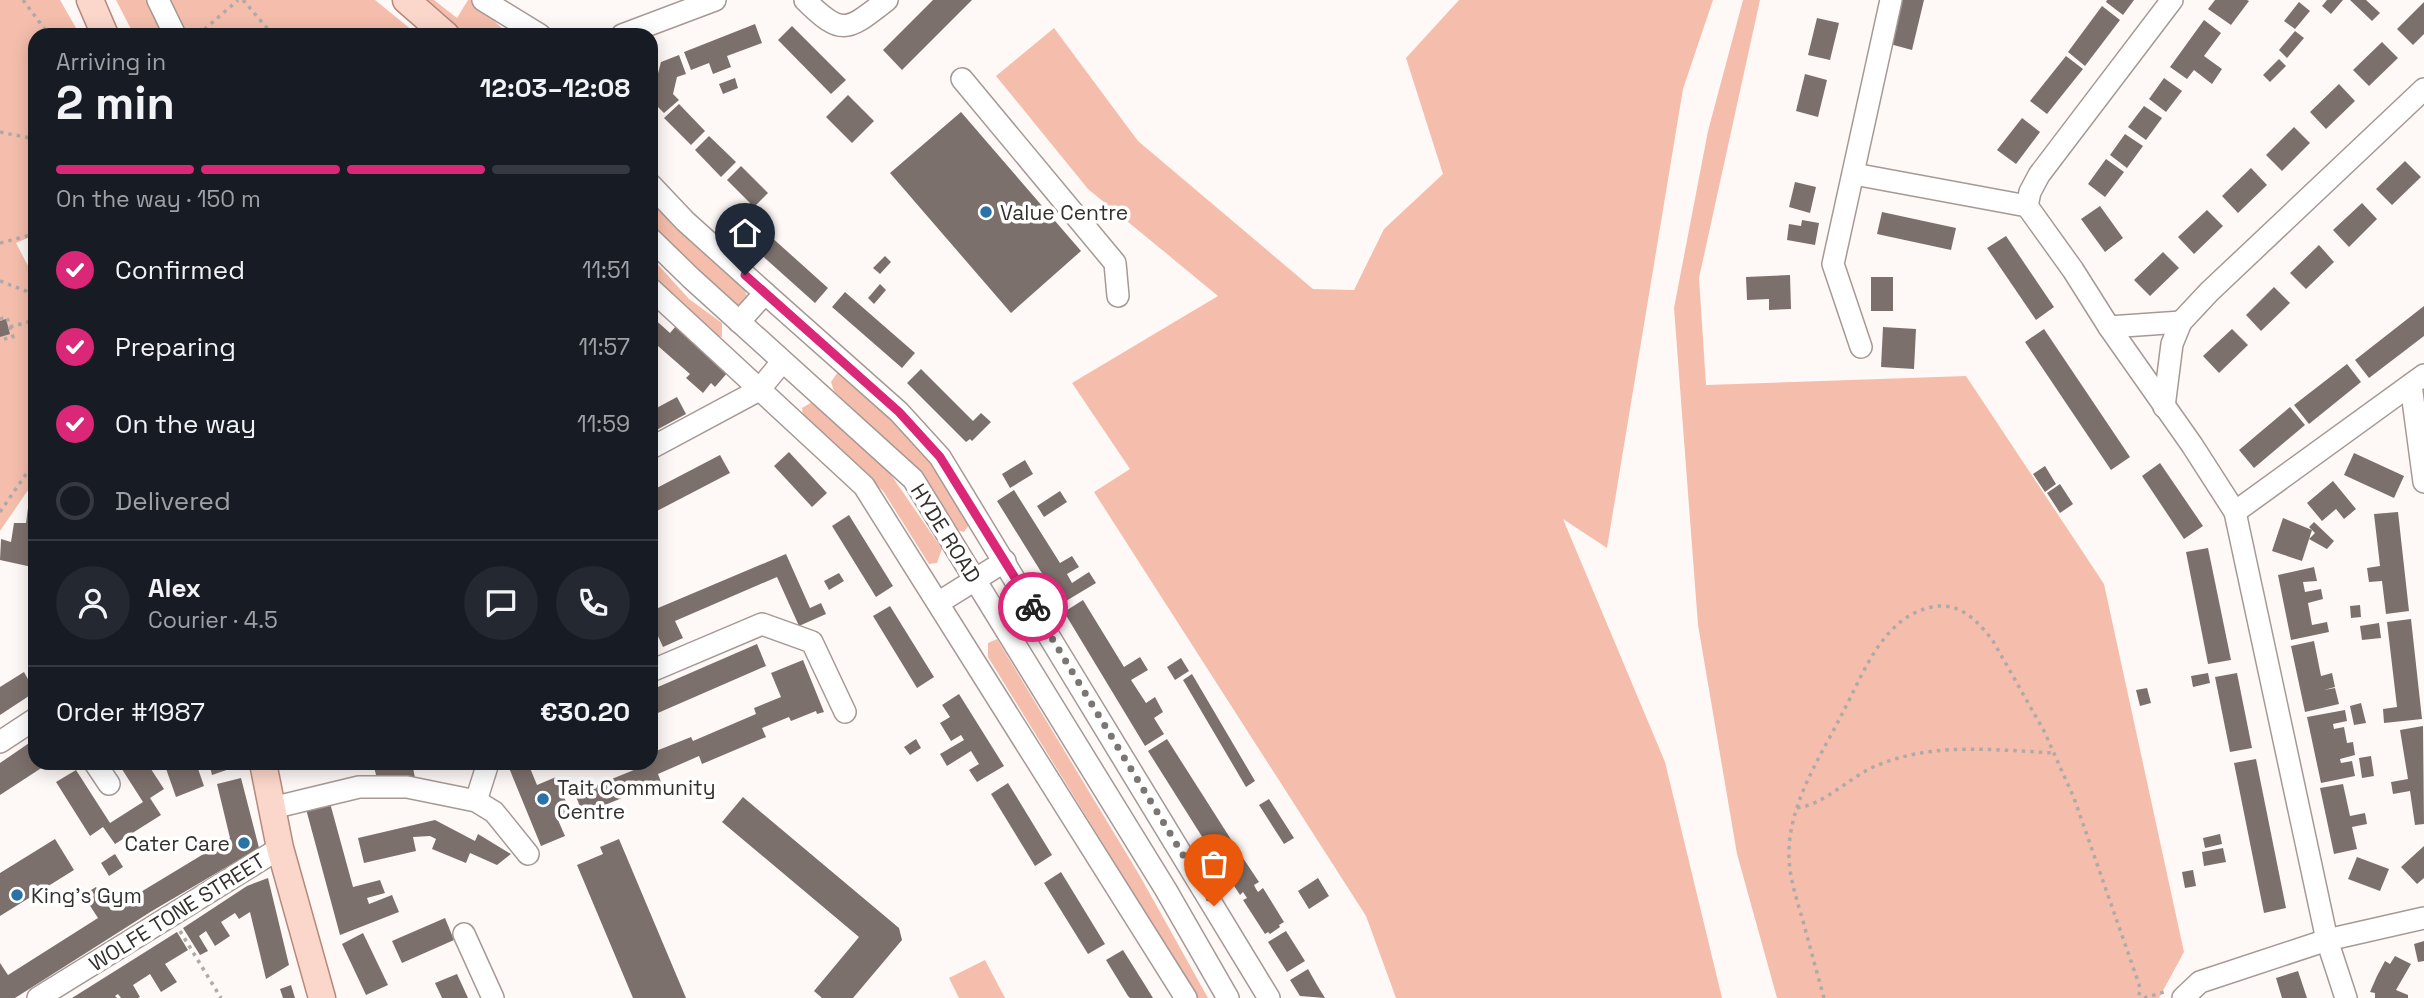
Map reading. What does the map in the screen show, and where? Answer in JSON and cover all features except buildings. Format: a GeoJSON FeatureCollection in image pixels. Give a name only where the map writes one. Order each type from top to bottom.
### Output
{"type":"FeatureCollection","features":[{"type":"Feature","properties":{"kind":"main road"},"geometry":{"type":"LineString","coordinates":[[90,0],[102,28]]}},
{"type":"Feature","properties":{"kind":"main road"},"geometry":{"type":"LineString","coordinates":[[406,0],[438,28]]}},
{"type":"Feature","properties":{"kind":"main road"},"geometry":{"type":"LineString","coordinates":[[264,770],[280,848],[322,998]]}},
{"type":"Feature","properties":{"kind":"street"},"geometry":{"type":"LineString","coordinates":[[158,0],[172,28]]}},
{"type":"Feature","properties":{"kind":"street"},"geometry":{"type":"LineString","coordinates":[[483,0],[529,28]]}},
{"type":"Feature","properties":{"kind":"street"},"geometry":{"type":"LineString","coordinates":[[641,28],[715,0]]}},
{"type":"Feature","properties":{"kind":"street"},"geometry":{"type":"LineString","coordinates":[[805,0],[836,26],[854,25],[887,0]]}},
{"type":"Feature","properties":{"kind":"street"},"geometry":{"type":"LineString","coordinates":[[1861,347],[1833,264],[1891,0]]}},
{"type":"Feature","properties":{"kind":"street"},"geometry":{"type":"LineString","coordinates":[[2027,206],[2030,192],[2039,175],[2172,0]]}},
{"type":"Feature","properties":{"kind":"street"},"geometry":{"type":"LineString","coordinates":[[962,79],[1115,263],[1118,296]]}},
{"type":"Feature","properties":{"kind":"street"},"geometry":{"type":"LineString","coordinates":[[2164,407],[2172,344],[2181,322],[2208,292],[2424,89]]}},
{"type":"Feature","properties":{"kind":"street"},"geometry":{"type":"LineString","coordinates":[[1854,174],[2027,206],[2192,445],[2235,512],[2327,940],[2346,998]]}},
{"type":"Feature","properties":{"kind":"street"},"geometry":{"type":"LineString","coordinates":[[658,192],[685,221],[899,412],[940,457],[1269,998]]}},
{"type":"Feature","properties":{"kind":"street","name":"HYDE ROAD"},"geometry":{"type":"LineString","coordinates":[[658,246],[782,362],[912,478],[1166,890],[1228,998]]}},
{"type":"Feature","properties":{"kind":"street"},"geometry":{"type":"LineString","coordinates":[[739,322],[765,293]]}},
{"type":"Feature","properties":{"kind":"street"},"geometry":{"type":"LineString","coordinates":[[658,296],[864,486],[1186,998]]}},
{"type":"Feature","properties":{"kind":"street"},"geometry":{"type":"LineString","coordinates":[[2109,327],[2181,322]]}},
{"type":"Feature","properties":{"kind":"street"},"geometry":{"type":"LineString","coordinates":[[806,382],[832,353]]}},
{"type":"Feature","properties":{"kind":"street"},"geometry":{"type":"LineString","coordinates":[[658,444],[759,390],[782,362]]}},
{"type":"Feature","properties":{"kind":"street"},"geometry":{"type":"LineString","coordinates":[[2235,512],[2418,380]]}},
{"type":"Feature","properties":{"kind":"street"},"geometry":{"type":"LineString","coordinates":[[2418,380],[2424,482]]}},
{"type":"Feature","properties":{"kind":"street"},"geometry":{"type":"LineString","coordinates":[[938,603],[1005,561]]}},
{"type":"Feature","properties":{"kind":"street"},"geometry":{"type":"LineString","coordinates":[[658,668],[762,624],[812,642],[845,712]]}},
{"type":"Feature","properties":{"kind":"street"},"geometry":{"type":"LineString","coordinates":[[0,742],[28,724]]}},
{"type":"Feature","properties":{"kind":"street"},"geometry":{"type":"LineString","coordinates":[[100,770],[109,784]]}},
{"type":"Feature","properties":{"kind":"street"},"geometry":{"type":"LineString","coordinates":[[476,801],[486,770]]}},
{"type":"Feature","properties":{"kind":"street"},"geometry":{"type":"LineString","coordinates":[[272,808],[359,787],[407,787],[476,801],[494,812],[528,854]]}},
{"type":"Feature","properties":{"kind":"street","name":"WOLFE TONE STREET"},"geometry":{"type":"LineString","coordinates":[[38,998],[280,848]]}},
{"type":"Feature","properties":{"kind":"street"},"geometry":{"type":"LineString","coordinates":[[2183,998],[2200,982],[2327,940],[2424,918]]}},
{"type":"Feature","properties":{"kind":"street"},"geometry":{"type":"LineString","coordinates":[[464,934],[492,998]]}},
{"type":"Feature","properties":{"kind":"path"},"geometry":{"type":"LineString","coordinates":[[23,0],[44,28]]}},
{"type":"Feature","properties":{"kind":"path"},"geometry":{"type":"LineString","coordinates":[[206,28],[238,0]]}},
{"type":"Feature","properties":{"kind":"path"},"geometry":{"type":"LineString","coordinates":[[243,0],[268,28]]}},
{"type":"Feature","properties":{"kind":"path"},"geometry":{"type":"LineString","coordinates":[[0,132],[28,138]]}},
{"type":"Feature","properties":{"kind":"path"},"geometry":{"type":"LineString","coordinates":[[0,243],[28,236]]}},
{"type":"Feature","properties":{"kind":"path"},"geometry":{"type":"LineString","coordinates":[[0,281],[28,293]]}},
{"type":"Feature","properties":{"kind":"path"},"geometry":{"type":"LineString","coordinates":[[0,318],[7,317],[13,337],[0,340]]}},
{"type":"Feature","properties":{"kind":"path"},"geometry":{"type":"LineString","coordinates":[[10,327],[28,322]]}},
{"type":"Feature","properties":{"kind":"path"},"geometry":{"type":"LineString","coordinates":[[0,512],[28,471]]}},
{"type":"Feature","properties":{"kind":"path"},"geometry":{"type":"LineString","coordinates":[[1824,998],[1791,880],[1789,848],[1797,808],[1812,770],[1877,649],[1905,617],[1918,610],[1942,605],[1955,607],[1983,627],[2055,754],[2074,798],[2130,957],[2140,991],[2138,998]]}},
{"type":"Feature","properties":{"kind":"path"},"geometry":{"type":"LineString","coordinates":[[1797,808],[1817,802],[1874,766],[1908,756],[1949,748],[2055,754]]}},
{"type":"Feature","properties":{"kind":"path"},"geometry":{"type":"LineString","coordinates":[[171,916],[221,998]]}},
{"type":"Feature","properties":{"kind":"shaded area"},"geometry":{"type":"Polygon","coordinates":[[[0,0],[60,0],[76,28],[28,28],[28,238],[16,243],[28,266],[28,490],[0,531],[0,0]]]}},
{"type":"Feature","properties":{"kind":"shaded area"},"geometry":{"type":"Polygon","coordinates":[[[116,0],[375,0],[409,28],[130,28],[116,0]]]}},
{"type":"Feature","properties":{"kind":"shaded area"},"geometry":{"type":"Polygon","coordinates":[[[422,0],[434,0],[457,18],[468,0],[472,0],[502,28],[456,28],[422,0]]]}},
{"type":"Feature","properties":{"kind":"shaded area"},"geometry":{"type":"Polygon","coordinates":[[[1459,0],[1713,0],[1683,89],[1607,548],[1563,519],[1665,762],[1722,998],[1396,998],[1366,916],[1094,492],[1130,469],[1072,383],[1218,296],[1088,189],[996,76],[1054,28],[1138,141],[1313,289],[1354,290],[1384,229],[1443,174],[1406,58],[1459,0]]]}},
{"type":"Feature","properties":{"kind":"shaded area"},"geometry":{"type":"Polygon","coordinates":[[[1743,0],[1760,0],[1699,278],[1706,385],[1966,376],[2104,584],[2184,952],[2159,998],[1777,998],[1737,854],[1698,625],[1674,308],[1708,131],[1743,0]]]}},
{"type":"Feature","properties":{"kind":"shaded area"},"geometry":{"type":"Polygon","coordinates":[[[658,207],[744,289],[749,300],[743,309],[731,304],[658,230],[658,207]]]}},
{"type":"Feature","properties":{"kind":"shaded area"},"geometry":{"type":"Polygon","coordinates":[[[658,265],[689,299],[722,323],[722,337],[712,336],[658,285],[658,265]]]}},
{"type":"Feature","properties":{"kind":"shaded area"},"geometry":{"type":"Polygon","coordinates":[[[840,369],[926,447],[971,522],[964,532],[956,530],[913,466],[834,391],[831,382],[840,369]]]}},
{"type":"Feature","properties":{"kind":"shaded area"},"geometry":{"type":"Polygon","coordinates":[[[814,401],[887,469],[942,549],[937,563],[929,564],[883,491],[803,415],[802,408],[814,401]]]}},
{"type":"Feature","properties":{"kind":"shaded area"},"geometry":{"type":"Polygon","coordinates":[[[997,639],[1140,876],[1208,998],[1198,998],[988,657],[988,643],[997,639]]]}},
{"type":"Feature","properties":{"kind":"shaded area"},"geometry":{"type":"Polygon","coordinates":[[[985,960],[1005,998],[959,998],[949,978],[985,960]]]}},
{"type":"Feature","properties":{"kind":"way so far"},"geometry":{"type":"LineString","coordinates":[[1033,607],[1214,906]]}},
{"type":"Feature","properties":{"kind":"place","name":"Value Centre"},"geometry":{"type":"Point","coordinates":[986,212]}},
{"type":"Feature","properties":{"kind":"place","name":"Tait Community Centre"},"geometry":{"type":"Point","coordinates":[543,799]}},
{"type":"Feature","properties":{"kind":"place","name":"Cater Care"},"geometry":{"type":"Point","coordinates":[244,843]}},
{"type":"Feature","properties":{"kind":"place","name":"King's Gym"},"geometry":{"type":"Point","coordinates":[17,895]}},
{"type":"Feature","properties":{"kind":"route"},"geometry":{"type":"LineString","coordinates":[[745,275],[899,412],[940,457],[1033,607]]}}]}
